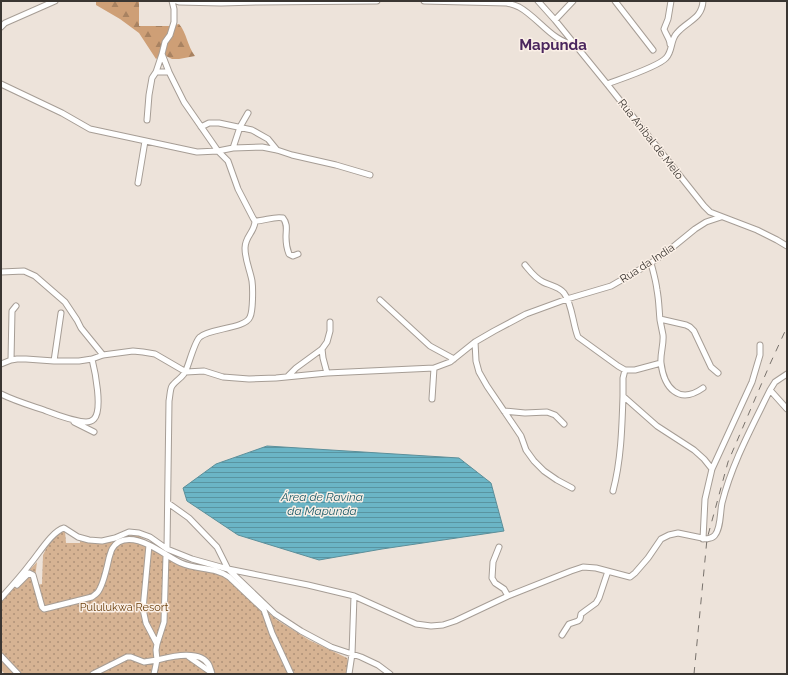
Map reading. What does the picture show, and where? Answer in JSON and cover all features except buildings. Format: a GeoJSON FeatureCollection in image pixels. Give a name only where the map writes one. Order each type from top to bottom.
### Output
{"type":"FeatureCollection","features":[{"type":"Feature","properties":{"kind":"street"},"geometry":{"type":"LineString","coordinates":[[1,27],[6,23],[55,1]]}},
{"type":"Feature","properties":{"kind":"street"},"geometry":{"type":"LineString","coordinates":[[147,120],[152,78],[156,72],[165,42],[170,35],[174,22],[174,9],[172,1]]}},
{"type":"Feature","properties":{"kind":"street"},"geometry":{"type":"LineString","coordinates":[[176,1],[221,3],[377,1]]}},
{"type":"Feature","properties":{"kind":"street"},"geometry":{"type":"LineString","coordinates":[[424,1],[507,3],[526,11],[560,40],[576,46]]}},
{"type":"Feature","properties":{"kind":"street","name":"Rua Aníbal de Melo"},"geometry":{"type":"LineString","coordinates":[[538,1],[710,212],[757,230],[787,246]]}},
{"type":"Feature","properties":{"kind":"street"},"geometry":{"type":"LineString","coordinates":[[555,20],[574,1]]}},
{"type":"Feature","properties":{"kind":"street"},"geometry":{"type":"LineString","coordinates":[[615,1],[653,50]]}},
{"type":"Feature","properties":{"kind":"street"},"geometry":{"type":"LineString","coordinates":[[670,1],[668,19],[664,29],[670,40],[670,51]]}},
{"type":"Feature","properties":{"kind":"street"},"geometry":{"type":"LineString","coordinates":[[607,84],[656,65],[666,58],[670,51],[672,40],[677,33],[699,14],[703,8],[703,1]]}},
{"type":"Feature","properties":{"kind":"street"},"geometry":{"type":"LineString","coordinates":[[162,54],[184,102],[218,151],[228,161],[238,189],[255,220],[255,226],[246,242],[245,249],[252,283],[252,306],[250,318],[239,325],[205,334],[198,338],[186,372],[171,386],[169,401],[167,549]]}},
{"type":"Feature","properties":{"kind":"street"},"geometry":{"type":"LineString","coordinates":[[156,72],[169,72]]}},
{"type":"Feature","properties":{"kind":"street"},"geometry":{"type":"LineString","coordinates":[[1,84],[62,113],[90,129],[198,152],[218,151],[233,148],[262,147],[370,174]]}},
{"type":"Feature","properties":{"kind":"street"},"geometry":{"type":"LineString","coordinates":[[233,148],[240,127],[248,113]]}},
{"type":"Feature","properties":{"kind":"street"},"geometry":{"type":"LineString","coordinates":[[201,127],[209,123],[219,123],[252,130],[268,139],[277,150]]}},
{"type":"Feature","properties":{"kind":"street"},"geometry":{"type":"LineString","coordinates":[[138,183],[145,141]]}},
{"type":"Feature","properties":{"kind":"street","name":"Rua da India"},"geometry":{"type":"LineString","coordinates":[[434,368],[450,362],[475,342],[526,314],[567,299],[611,286],[651,263],[706,222],[721,216]]}},
{"type":"Feature","properties":{"kind":"street"},"geometry":{"type":"LineString","coordinates":[[255,220],[261,221],[279,217],[283,218],[286,221],[286,242],[289,254],[293,256],[298,254]]}},
{"type":"Feature","properties":{"kind":"street"},"geometry":{"type":"LineString","coordinates":[[651,263],[657,289],[663,337],[661,363],[665,379],[672,390],[680,395],[697,393],[703,388]]}},
{"type":"Feature","properties":{"kind":"street"},"geometry":{"type":"LineString","coordinates":[[525,265],[532,274],[542,281],[564,292],[578,337],[624,370],[635,370],[661,363]]}},
{"type":"Feature","properties":{"kind":"street"},"geometry":{"type":"LineString","coordinates":[[1,272],[24,271],[35,276],[65,302],[81,328],[103,355]]}},
{"type":"Feature","properties":{"kind":"street"},"geometry":{"type":"LineString","coordinates":[[380,300],[430,346],[454,359]]}},
{"type":"Feature","properties":{"kind":"street"},"geometry":{"type":"LineString","coordinates":[[11,360],[12,312],[16,306]]}},
{"type":"Feature","properties":{"kind":"street"},"geometry":{"type":"LineString","coordinates":[[54,361],[61,313]]}},
{"type":"Feature","properties":{"kind":"street"},"geometry":{"type":"LineString","coordinates":[[660,319],[690,327],[694,331],[711,367],[718,373]]}},
{"type":"Feature","properties":{"kind":"street"},"geometry":{"type":"LineString","coordinates":[[288,376],[296,368],[322,349],[327,342],[330,331],[330,322]]}},
{"type":"Feature","properties":{"kind":"street"},"geometry":{"type":"LineString","coordinates":[[475,342],[476,361],[479,372],[521,436],[526,450],[544,471],[572,488]]}},
{"type":"Feature","properties":{"kind":"street"},"geometry":{"type":"LineString","coordinates":[[703,539],[705,499],[712,469],[752,382],[760,355],[760,345]]}},
{"type":"Feature","properties":{"kind":"street"},"geometry":{"type":"LineString","coordinates":[[322,349],[327,373]]}},
{"type":"Feature","properties":{"kind":"street"},"geometry":{"type":"LineString","coordinates":[[1,364],[11,360],[26,359],[54,361],[92,359],[103,355],[133,351],[155,354],[186,372],[204,371],[223,377],[242,378],[434,368],[432,399]]}},
{"type":"Feature","properties":{"kind":"street"},"geometry":{"type":"LineString","coordinates":[[1,394],[66,418],[90,422],[95,418],[97,408],[97,387],[92,359]]}},
{"type":"Feature","properties":{"kind":"street"},"geometry":{"type":"LineString","coordinates":[[613,491],[617,477],[619,455],[624,370]]}},
{"type":"Feature","properties":{"kind":"street"},"geometry":{"type":"LineString","coordinates":[[1,598],[48,541],[64,528],[78,537],[102,541],[130,532],[139,533],[150,537],[167,549],[192,559],[228,569],[354,596],[416,624],[431,626],[443,625],[455,621],[508,596],[583,567],[596,568],[630,577],[648,558],[661,539],[669,535],[678,533],[703,539],[712,538],[715,536],[718,529],[722,503],[734,464],[770,390],[775,382],[787,374]]}},
{"type":"Feature","properties":{"kind":"street"},"geometry":{"type":"LineString","coordinates":[[770,390],[787,409]]}},
{"type":"Feature","properties":{"kind":"street"},"geometry":{"type":"LineString","coordinates":[[623,396],[657,426],[694,450],[712,469]]}},
{"type":"Feature","properties":{"kind":"street"},"geometry":{"type":"LineString","coordinates":[[504,411],[526,413],[547,412],[555,415],[564,424]]}},
{"type":"Feature","properties":{"kind":"street"},"geometry":{"type":"LineString","coordinates":[[66,418],[94,432]]}},
{"type":"Feature","properties":{"kind":"street"},"geometry":{"type":"LineString","coordinates":[[168,503],[189,518],[217,547],[228,569],[275,614],[301,631],[331,647],[361,657],[378,665],[390,674]]}},
{"type":"Feature","properties":{"kind":"street"},"geometry":{"type":"LineString","coordinates":[[1,602],[29,573],[33,576],[44,609],[92,597],[98,593],[102,585],[112,549],[116,544],[127,539],[143,542],[182,564],[224,574],[264,610],[272,633],[290,674]]}},
{"type":"Feature","properties":{"kind":"street"},"geometry":{"type":"LineString","coordinates":[[149,545],[143,609],[146,623],[157,644]]}},
{"type":"Feature","properties":{"kind":"street"},"geometry":{"type":"LineString","coordinates":[[499,546],[493,562],[492,578],[495,583],[504,589],[508,596]]}},
{"type":"Feature","properties":{"kind":"street"},"geometry":{"type":"LineString","coordinates":[[154,674],[157,660],[157,644],[164,622],[166,555]]}},
{"type":"Feature","properties":{"kind":"street"},"geometry":{"type":"LineString","coordinates":[[562,635],[569,624],[578,621],[584,611],[596,603],[608,571]]}},
{"type":"Feature","properties":{"kind":"street"},"geometry":{"type":"LineString","coordinates":[[349,674],[352,654],[354,596]]}},
{"type":"Feature","properties":{"kind":"street"},"geometry":{"type":"LineString","coordinates":[[93,674],[126,657],[144,662],[178,655],[186,655],[202,658],[209,664],[212,674]]}},
{"type":"Feature","properties":{"kind":"street"},"geometry":{"type":"LineString","coordinates":[[1,656],[18,674]]}},
{"type":"Feature","properties":{"kind":"green space"},"geometry":{"type":"Polygon","coordinates":[[[96,1],[139,1],[139,26],[170,26],[179,24],[184,31],[190,48],[195,56],[172,59],[162,54],[156,59],[139,33],[120,19],[96,5],[96,1]]]}},
{"type":"Feature","properties":{"kind":"green space","name":"Pululukwa Resort"},"geometry":{"type":"Polygon","coordinates":[[[65,531],[66,543],[80,543],[80,541],[102,543],[130,535],[139,536],[184,563],[217,570],[277,620],[309,640],[347,658],[349,664],[347,674],[16,674],[1,659],[1,600],[37,562],[35,578],[37,585],[42,584],[43,555],[49,543],[57,534],[65,531]]]}},
{"type":"Feature","properties":{"kind":"green space"},"geometry":{"type":"Polygon","coordinates":[[[1,659],[16,674],[5,674],[1,670],[1,659]]]}},
{"type":"Feature","properties":{"kind":"water","name":"Área de Ravina da Mapunda"},"geometry":{"type":"Polygon","coordinates":[[[267,446],[459,458],[491,483],[504,531],[319,560],[238,535],[187,501],[183,488],[216,464],[267,446]]]}},
{"type":"Feature","properties":{"kind":"railway"},"geometry":{"type":"LineString","coordinates":[[694,674],[707,539],[728,462],[787,327]]}},
{"type":"Feature","properties":{"kind":"district","name":"Mapunda"},"geometry":{"type":"Point","coordinates":[553,45]}}]}
